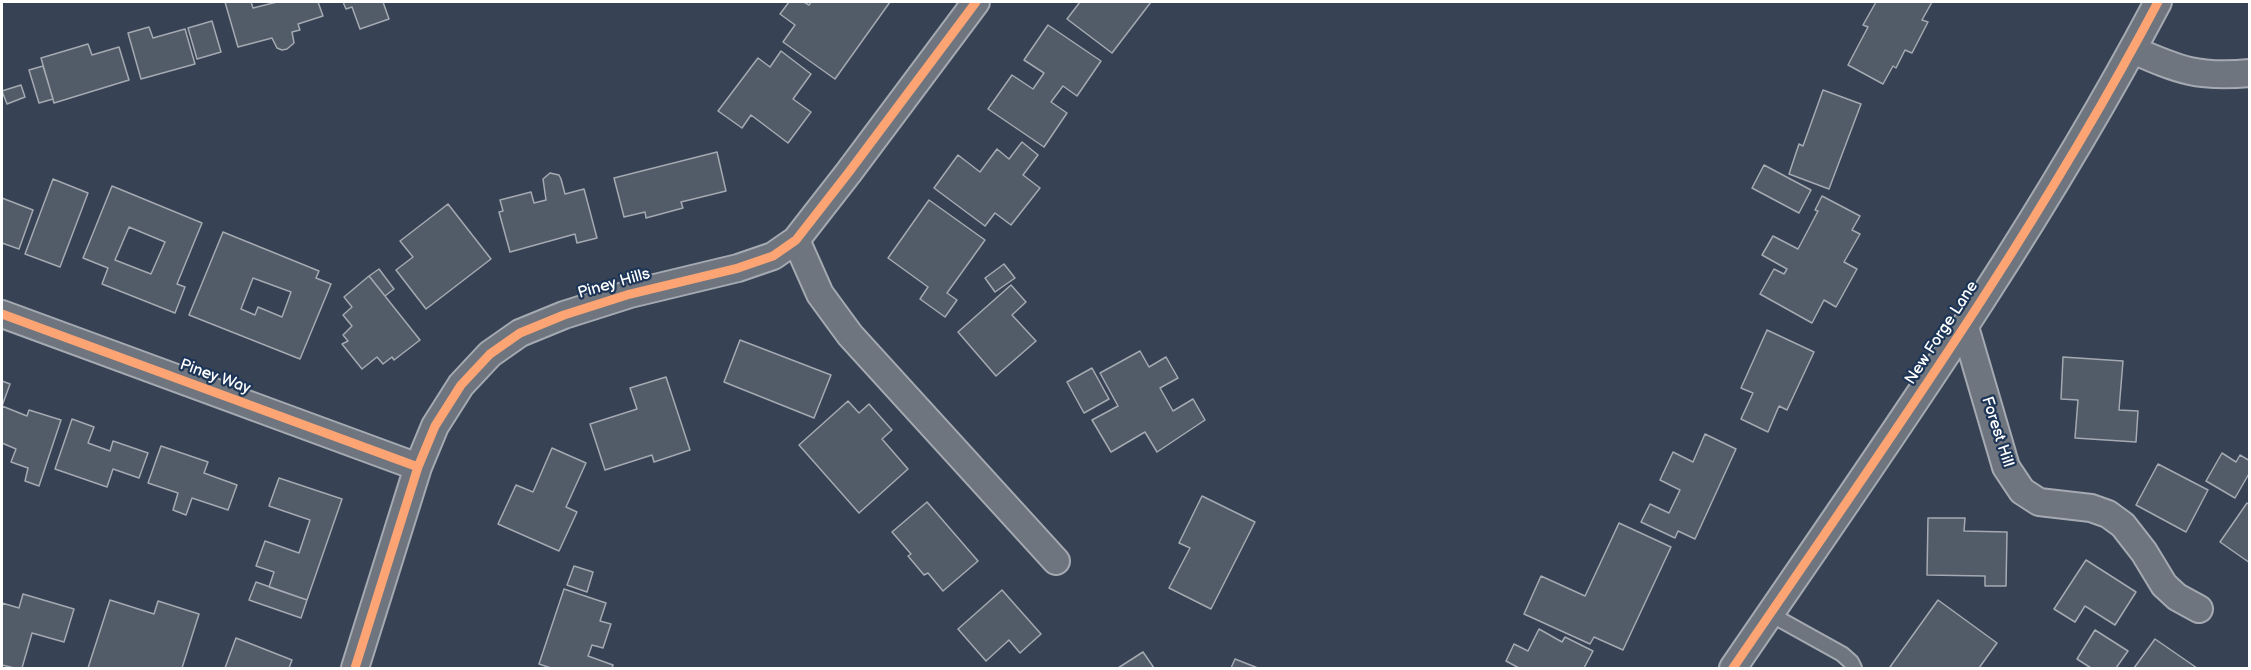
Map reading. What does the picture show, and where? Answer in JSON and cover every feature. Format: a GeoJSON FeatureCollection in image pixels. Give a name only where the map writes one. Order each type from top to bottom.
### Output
{"type":"FeatureCollection","features":[{"type":"Feature","properties":{"kind":"street","name":"Piney Hills"},"geometry":{"type":"LineString","coordinates":[[355,669],[418,467],[435,426],[461,385],[490,354],[520,333],[564,315],[630,294],[738,268],[773,256],[796,240],[976,2]]}},
{"type":"Feature","properties":{"kind":"street","name":"New Forge Lane"},"geometry":{"type":"LineString","coordinates":[[1733,669],[1965,327],[2049,194],[2133,50],[2158,2]]}},
{"type":"Feature","properties":{"kind":"street"},"geometry":{"type":"LineString","coordinates":[[2133,50],[2181,70],[2201,74],[2222,76],[2250,73]]}},
{"type":"Feature","properties":{"kind":"street"},"geometry":{"type":"LineString","coordinates":[[796,240],[820,294],[850,335],[1056,561]]}},
{"type":"Feature","properties":{"kind":"street","name":"Piney Way"},"geometry":{"type":"LineString","coordinates":[[2,314],[418,467]]}},
{"type":"Feature","properties":{"kind":"street","name":"Forest Hill"},"geometry":{"type":"LineString","coordinates":[[1965,327],[2006,467],[2022,491],[2038,502],[2091,508],[2108,514],[2123,525],[2164,585],[2177,597],[2199,609]]}},
{"type":"Feature","properties":{"kind":"lane"},"geometry":{"type":"LineString","coordinates":[[1770,614],[1842,654],[1851,662],[1854,669]]}},
{"type":"Feature","properties":{"kind":"building"},"geometry":{"type":"Polygon","coordinates":[[[225,2],[251,2],[253,8],[277,2],[318,2],[323,16],[298,24],[300,30],[292,32],[294,43],[287,49],[277,48],[272,38],[238,47],[225,2]]]}},
{"type":"Feature","properties":{"kind":"building"},"geometry":{"type":"Polygon","coordinates":[[[343,2],[383,2],[389,19],[360,29],[352,7],[346,9],[343,2]]]}},
{"type":"Feature","properties":{"kind":"building"},"geometry":{"type":"Polygon","coordinates":[[[789,2],[804,2],[809,5],[811,2],[890,2],[835,79],[783,42],[795,25],[780,14],[789,2]]]}},
{"type":"Feature","properties":{"kind":"building"},"geometry":{"type":"Polygon","coordinates":[[[1080,2],[1151,2],[1112,53],[1067,19],[1080,2]]]}},
{"type":"Feature","properties":{"kind":"building"},"geometry":{"type":"Polygon","coordinates":[[[1876,2],[1932,2],[1922,20],[1928,22],[1912,53],[1905,50],[1896,68],[1893,66],[1883,84],[1848,65],[1868,27],[1863,25],[1876,2]]]}},
{"type":"Feature","properties":{"kind":"building"},"geometry":{"type":"Polygon","coordinates":[[[212,21],[221,52],[197,59],[188,28],[212,21]]]}},
{"type":"Feature","properties":{"kind":"building"},"geometry":{"type":"Polygon","coordinates":[[[1048,25],[1101,61],[1077,96],[1063,86],[1051,102],[1067,113],[1044,147],[988,109],[1012,75],[1033,89],[1044,73],[1024,60],[1048,25]]]}},
{"type":"Feature","properties":{"kind":"building"},"geometry":{"type":"Polygon","coordinates":[[[149,27],[153,38],[185,29],[195,64],[141,79],[128,33],[149,27]]]}},
{"type":"Feature","properties":{"kind":"building"},"geometry":{"type":"Polygon","coordinates":[[[88,44],[92,55],[119,47],[129,80],[54,103],[41,58],[88,44]]]}},
{"type":"Feature","properties":{"kind":"building"},"geometry":{"type":"Polygon","coordinates":[[[781,51],[811,74],[793,99],[811,112],[788,143],[751,115],[742,128],[718,111],[758,58],[770,67],[781,51]]]}},
{"type":"Feature","properties":{"kind":"building"},"geometry":{"type":"Polygon","coordinates":[[[43,66],[53,99],[39,103],[29,70],[43,66]]]}},
{"type":"Feature","properties":{"kind":"building"},"geometry":{"type":"Polygon","coordinates":[[[21,85],[25,97],[7,104],[2,91],[21,85]]]}},
{"type":"Feature","properties":{"kind":"building"},"geometry":{"type":"Polygon","coordinates":[[[1823,90],[1861,104],[1829,189],[1789,174],[1799,144],[1803,146],[1823,90]]]}},
{"type":"Feature","properties":{"kind":"building"},"geometry":{"type":"Polygon","coordinates":[[[1022,142],[1038,155],[1023,175],[1040,188],[1011,225],[995,213],[985,226],[934,188],[958,155],[980,172],[997,149],[1009,159],[1022,142]]]}},
{"type":"Feature","properties":{"kind":"building"},"geometry":{"type":"Polygon","coordinates":[[[717,152],[726,191],[681,202],[683,208],[646,218],[645,212],[624,217],[614,178],[717,152]]]}},
{"type":"Feature","properties":{"kind":"building"},"geometry":{"type":"Polygon","coordinates":[[[1764,165],[1811,190],[1799,213],[1752,188],[1764,165]]]}},
{"type":"Feature","properties":{"kind":"building"},"geometry":{"type":"Polygon","coordinates":[[[550,173],[559,175],[565,194],[584,189],[597,238],[577,243],[575,234],[510,252],[499,212],[503,211],[500,200],[531,192],[534,203],[546,200],[543,179],[550,173]]]}},
{"type":"Feature","properties":{"kind":"building"},"geometry":{"type":"Polygon","coordinates":[[[53,179],[88,193],[60,267],[25,254],[53,179]]]}},
{"type":"Feature","properties":{"kind":"building"},"geometry":{"type":"Polygon","coordinates":[[[112,186],[202,223],[177,284],[185,287],[175,313],[102,284],[108,268],[83,258],[112,186]],[[129,227],[115,260],[151,274],[165,242],[129,227]]]}},
{"type":"Feature","properties":{"kind":"building"},"geometry":{"type":"Polygon","coordinates":[[[1822,196],[1860,216],[1852,230],[1860,234],[1844,262],[1857,269],[1836,307],[1824,300],[1812,323],[1760,294],[1774,269],[1784,274],[1787,269],[1762,255],[1773,236],[1798,249],[1818,211],[1815,210],[1822,196]]]}},
{"type":"Feature","properties":{"kind":"building"},"geometry":{"type":"Polygon","coordinates":[[[2,198],[33,210],[19,249],[2,243],[2,198]]]}},
{"type":"Feature","properties":{"kind":"building"},"geometry":{"type":"Polygon","coordinates":[[[929,200],[985,240],[947,293],[957,300],[945,317],[920,299],[928,287],[888,258],[929,200]]]}},
{"type":"Feature","properties":{"kind":"building"},"geometry":{"type":"Polygon","coordinates":[[[448,204],[491,259],[426,309],[396,270],[413,257],[400,241],[448,204]]]}},
{"type":"Feature","properties":{"kind":"building"},"geometry":{"type":"Polygon","coordinates":[[[223,232],[319,271],[316,278],[331,284],[300,359],[189,315],[223,232]],[[253,278],[241,309],[255,315],[258,307],[282,317],[291,292],[253,278]]]}},
{"type":"Feature","properties":{"kind":"building"},"geometry":{"type":"Polygon","coordinates":[[[1004,264],[1015,278],[995,292],[985,278],[1004,264]]]}},
{"type":"Feature","properties":{"kind":"building"},"geometry":{"type":"Polygon","coordinates":[[[379,269],[394,289],[385,296],[369,276],[379,269]]]}},
{"type":"Feature","properties":{"kind":"building"},"geometry":{"type":"Polygon","coordinates":[[[369,276],[420,340],[394,360],[392,357],[383,364],[377,357],[362,369],[342,344],[348,341],[343,335],[352,326],[343,315],[352,307],[344,297],[369,276]]]}},
{"type":"Feature","properties":{"kind":"building"},"geometry":{"type":"Polygon","coordinates":[[[1011,285],[1026,302],[1012,315],[1036,341],[996,376],[958,332],[1011,285]]]}},
{"type":"Feature","properties":{"kind":"building"},"geometry":{"type":"Polygon","coordinates":[[[1767,330],[1814,352],[1787,410],[1779,406],[1768,432],[1741,419],[1753,393],[1741,388],[1767,330]]]}},
{"type":"Feature","properties":{"kind":"building"},"geometry":{"type":"Polygon","coordinates":[[[740,340],[831,375],[814,418],[724,382],[740,340]]]}},
{"type":"Feature","properties":{"kind":"building"},"geometry":{"type":"Polygon","coordinates":[[[1140,351],[1149,367],[1166,357],[1178,378],[1160,388],[1173,411],[1193,399],[1205,420],[1157,452],[1145,432],[1111,452],[1092,420],[1118,406],[1100,373],[1140,351]]]}},
{"type":"Feature","properties":{"kind":"building"},"geometry":{"type":"Polygon","coordinates":[[[2063,357],[2123,361],[2119,410],[2138,411],[2136,442],[2075,438],[2078,400],[2061,399],[2063,357]]]}},
{"type":"Feature","properties":{"kind":"building"},"geometry":{"type":"Polygon","coordinates":[[[1092,368],[1109,399],[1084,413],[1067,382],[1092,368]]]}},
{"type":"Feature","properties":{"kind":"building"},"geometry":{"type":"Polygon","coordinates":[[[666,377],[690,450],[654,462],[652,455],[605,470],[590,424],[637,409],[630,388],[666,377]]]}},
{"type":"Feature","properties":{"kind":"building"},"geometry":{"type":"Polygon","coordinates":[[[2,381],[10,384],[2,406],[2,381]]]}},
{"type":"Feature","properties":{"kind":"building"},"geometry":{"type":"Polygon","coordinates":[[[848,401],[859,413],[869,404],[892,430],[882,439],[908,469],[859,513],[799,445],[848,401]]]}},
{"type":"Feature","properties":{"kind":"building"},"geometry":{"type":"Polygon","coordinates":[[[2,406],[27,416],[29,410],[61,420],[39,486],[25,481],[28,468],[11,462],[16,449],[2,443],[2,406]]]}},
{"type":"Feature","properties":{"kind":"building"},"geometry":{"type":"Polygon","coordinates":[[[72,419],[94,427],[88,443],[110,451],[113,441],[148,453],[139,478],[113,469],[107,487],[55,469],[72,419]]]}},
{"type":"Feature","properties":{"kind":"building"},"geometry":{"type":"Polygon","coordinates":[[[1705,434],[1736,449],[1695,539],[1678,531],[1675,538],[1641,522],[1650,504],[1669,513],[1680,490],[1660,480],[1673,452],[1693,462],[1705,434]]]}},
{"type":"Feature","properties":{"kind":"building"},"geometry":{"type":"Polygon","coordinates":[[[161,446],[208,462],[204,473],[237,485],[228,510],[192,498],[186,515],[173,510],[178,493],[148,483],[161,446]]]}},
{"type":"Feature","properties":{"kind":"building"},"geometry":{"type":"Polygon","coordinates":[[[552,448],[586,463],[566,507],[577,512],[559,551],[498,524],[516,485],[533,492],[552,448]]]}},
{"type":"Feature","properties":{"kind":"building"},"geometry":{"type":"Polygon","coordinates":[[[2222,453],[2236,462],[2240,455],[2250,461],[2250,472],[2235,498],[2206,481],[2222,453]]]}},
{"type":"Feature","properties":{"kind":"building"},"geometry":{"type":"Polygon","coordinates":[[[2158,464],[2208,490],[2186,532],[2136,505],[2158,464]]]}},
{"type":"Feature","properties":{"kind":"building"},"geometry":{"type":"Polygon","coordinates":[[[279,478],[342,499],[307,600],[269,587],[274,572],[256,566],[265,541],[299,553],[310,520],[269,506],[279,478]]]}},
{"type":"Feature","properties":{"kind":"building"},"geometry":{"type":"Polygon","coordinates":[[[1202,496],[1255,522],[1211,609],[1169,588],[1190,548],[1179,543],[1202,496]]]}},
{"type":"Feature","properties":{"kind":"building"},"geometry":{"type":"Polygon","coordinates":[[[927,502],[978,561],[943,591],[928,573],[924,575],[908,556],[911,554],[892,532],[927,502]]]}},
{"type":"Feature","properties":{"kind":"building"},"geometry":{"type":"Polygon","coordinates":[[[2247,503],[2250,505],[2250,563],[2220,542],[2247,503]]]}},
{"type":"Feature","properties":{"kind":"building"},"geometry":{"type":"Polygon","coordinates":[[[1928,518],[1965,518],[1964,531],[2007,532],[2006,586],[1985,586],[1985,576],[1927,575],[1928,518]]]}},
{"type":"Feature","properties":{"kind":"building"},"geometry":{"type":"Polygon","coordinates":[[[1619,523],[1671,547],[1623,650],[1594,637],[1590,644],[1524,614],[1541,576],[1585,596],[1619,523]]]}},
{"type":"Feature","properties":{"kind":"building"},"geometry":{"type":"Polygon","coordinates":[[[2086,560],[2136,592],[2115,625],[2085,606],[2075,622],[2054,609],[2086,560]]]}},
{"type":"Feature","properties":{"kind":"building"},"geometry":{"type":"Polygon","coordinates":[[[574,566],[593,572],[587,592],[567,585],[574,566]]]}},
{"type":"Feature","properties":{"kind":"building"},"geometry":{"type":"Polygon","coordinates":[[[256,582],[307,600],[301,618],[249,600],[256,582]]]}},
{"type":"Feature","properties":{"kind":"building"},"geometry":{"type":"Polygon","coordinates":[[[564,589],[606,603],[600,621],[611,624],[603,648],[592,645],[588,656],[613,665],[612,668],[551,668],[539,664],[564,589]]]}},
{"type":"Feature","properties":{"kind":"building"},"geometry":{"type":"Polygon","coordinates":[[[1002,590],[1041,634],[1020,653],[1009,640],[986,661],[958,629],[1002,590]]]}},
{"type":"Feature","properties":{"kind":"building"},"geometry":{"type":"Polygon","coordinates":[[[23,594],[74,609],[64,642],[32,633],[22,668],[14,668],[2,665],[2,603],[19,608],[23,594]]]}},
{"type":"Feature","properties":{"kind":"building"},"geometry":{"type":"Polygon","coordinates":[[[110,600],[154,614],[158,601],[199,614],[182,668],[88,668],[110,600]]]}},
{"type":"Feature","properties":{"kind":"building"},"geometry":{"type":"Polygon","coordinates":[[[1938,600],[1997,643],[1979,668],[1890,667],[1938,600]]]}},
{"type":"Feature","properties":{"kind":"building"},"geometry":{"type":"Polygon","coordinates":[[[1539,629],[1562,642],[1565,637],[1593,651],[1584,668],[1519,668],[1506,661],[1514,644],[1528,651],[1539,629]]]}},
{"type":"Feature","properties":{"kind":"building"},"geometry":{"type":"Polygon","coordinates":[[[2095,630],[2128,651],[2116,668],[2091,668],[2077,659],[2095,630]]]}},
{"type":"Feature","properties":{"kind":"building"},"geometry":{"type":"Polygon","coordinates":[[[236,638],[292,660],[289,668],[225,668],[236,638]]]}},
{"type":"Feature","properties":{"kind":"building"},"geometry":{"type":"Polygon","coordinates":[[[2155,639],[2197,668],[2134,668],[2155,639]]]}},
{"type":"Feature","properties":{"kind":"building"},"geometry":{"type":"Polygon","coordinates":[[[1143,652],[1154,668],[1118,668],[1143,652]]]}},
{"type":"Feature","properties":{"kind":"building"},"geometry":{"type":"Polygon","coordinates":[[[1235,659],[1258,668],[1231,668],[1235,659]]]}},
{"type":"Feature","properties":{"kind":"cycle path"},"geometry":{"type":"LineString","coordinates":[[355,668],[418,467],[435,426],[461,385],[490,354],[520,333],[564,315],[630,294],[738,268],[773,256],[796,240],[976,2]]}},
{"type":"Feature","properties":{"kind":"cycle path"},"geometry":{"type":"LineString","coordinates":[[1733,668],[1901,423],[2009,258],[2111,89],[2158,2]]}},
{"type":"Feature","properties":{"kind":"cycle path"},"geometry":{"type":"LineString","coordinates":[[2,314],[418,467]]}}]}
